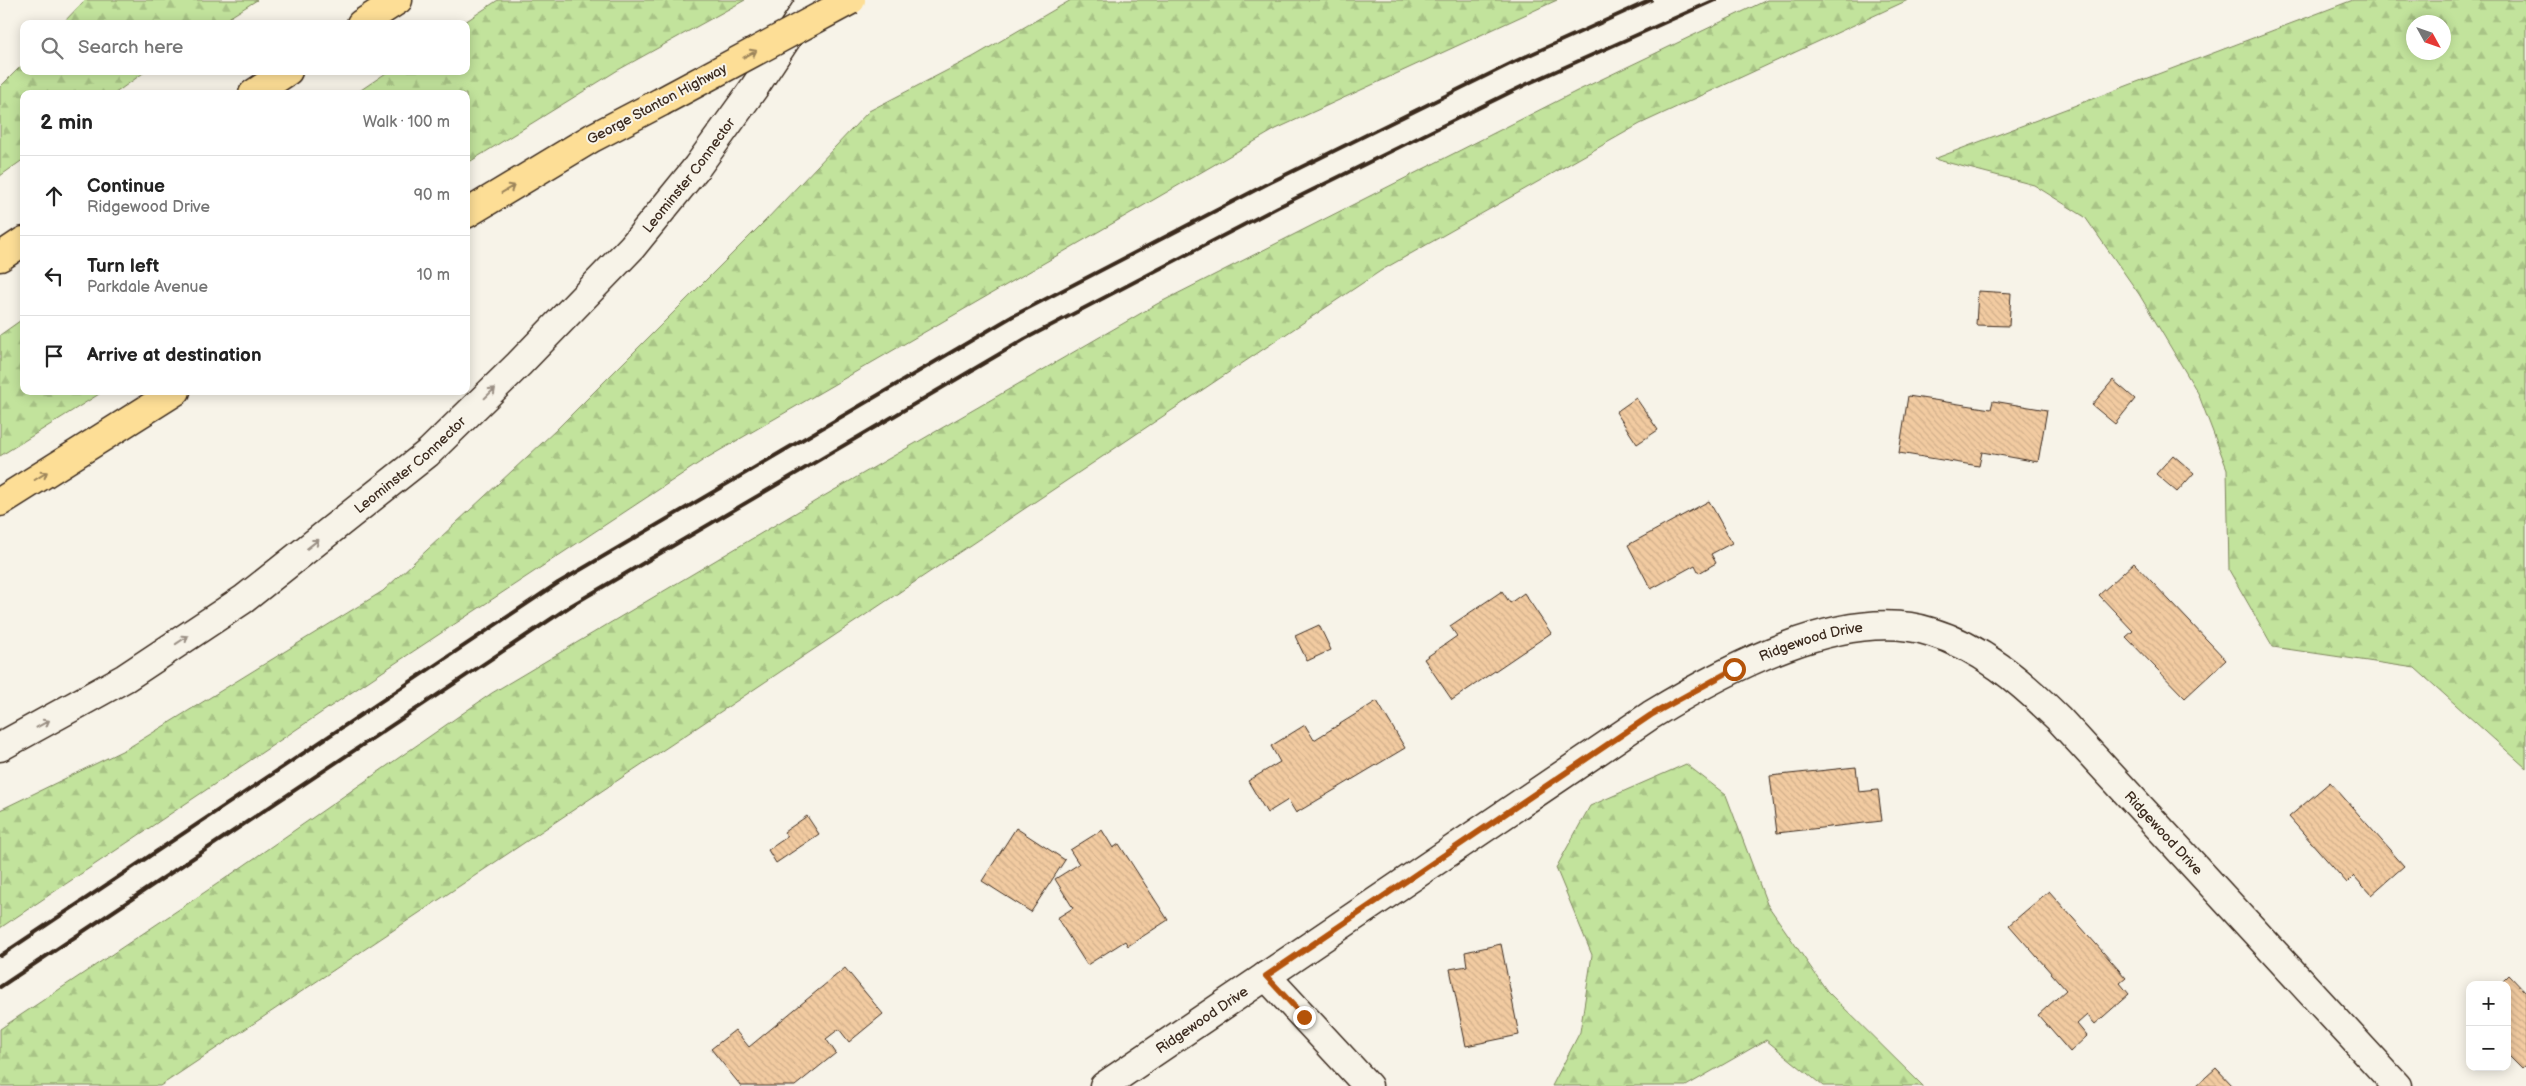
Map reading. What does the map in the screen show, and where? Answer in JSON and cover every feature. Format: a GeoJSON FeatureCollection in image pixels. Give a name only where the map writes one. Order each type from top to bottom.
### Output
{"type":"FeatureCollection","features":[{"type":"Feature","properties":{"kind":"highway"},"geometry":{"type":"LineString","coordinates":[[368,20],[398,0]]}},
{"type":"Feature","properties":{"kind":"highway","name":"George Stanton Highway"},"geometry":{"type":"LineString","coordinates":[[470,212],[592,138],[851,0]]}},
{"type":"Feature","properties":{"kind":"highway"},"geometry":{"type":"LineString","coordinates":[[259,90],[282,75]]}},
{"type":"Feature","properties":{"kind":"highway"},"geometry":{"type":"LineString","coordinates":[[0,257],[20,244]]}},
{"type":"Feature","properties":{"kind":"highway"},"geometry":{"type":"LineString","coordinates":[[0,502],[170,395]]}},
{"type":"Feature","properties":{"kind":"street","name":"Leominster Connector"},"geometry":{"type":"LineString","coordinates":[[0,747],[125,678],[244,599],[428,453],[519,364],[632,247],[697,167],[754,88],[812,0]]}},
{"type":"Feature","properties":{"kind":"street","name":"Ridgewood Drive"},"geometry":{"type":"LineString","coordinates":[[1104,1086],[1651,715],[1686,694],[1758,658],[1828,632],[1897,626],[1930,631],[1964,646],[1995,664],[2027,689],[2058,718],[2397,1086]]}},
{"type":"Feature","properties":{"kind":"street"},"geometry":{"type":"LineString","coordinates":[[1266,976],[1368,1086]]}},
{"type":"Feature","properties":{"kind":"green space"},"geometry":{"type":"Polygon","coordinates":[[[85,0],[257,0],[225,20],[66,20],[85,0]]]}},
{"type":"Feature","properties":{"kind":"green space"},"geometry":{"type":"Polygon","coordinates":[[[498,0],[745,0],[618,70],[470,162],[470,90],[361,90],[383,75],[470,75],[470,20],[468,20],[498,0]]]}},
{"type":"Feature","properties":{"kind":"green space"},"geometry":{"type":"Polygon","coordinates":[[[1071,0],[1557,0],[1276,129],[705,459],[385,670],[0,928],[0,810],[128,748],[383,591],[556,430],[766,220],[869,111],[973,57],[1071,0]]]}},
{"type":"Feature","properties":{"kind":"green space"},"geometry":{"type":"Polygon","coordinates":[[[1767,0],[1908,0],[1640,124],[1382,270],[160,1086],[0,1086],[0,1029],[223,880],[492,693],[824,496],[1157,304],[1577,91],[1767,0]]]}},
{"type":"Feature","properties":{"kind":"green space"},"geometry":{"type":"Polygon","coordinates":[[[2353,0],[2526,0],[2526,768],[2415,668],[2273,647],[2229,570],[2227,469],[2198,393],[2139,294],[2085,217],[2034,185],[1934,159],[2353,0]]]}},
{"type":"Feature","properties":{"kind":"green space"},"geometry":{"type":"Polygon","coordinates":[[[20,67],[20,75],[140,75],[120,90],[20,90],[20,162],[0,176],[0,87],[20,67]]]}},
{"type":"Feature","properties":{"kind":"green space"},"geometry":{"type":"Polygon","coordinates":[[[20,321],[20,395],[98,395],[0,456],[0,335],[20,321]]]}},
{"type":"Feature","properties":{"kind":"green space"},"geometry":{"type":"Polygon","coordinates":[[[1686,764],[1726,795],[1767,904],[1827,991],[1923,1086],[1823,1086],[1766,1040],[1686,1086],[1552,1086],[1580,1032],[1592,955],[1556,868],[1590,806],[1686,764]]]}},
{"type":"Feature","properties":{"kind":"building"},"geometry":{"type":"Polygon","coordinates":[[[1978,291],[2011,293],[2009,326],[1976,325],[1978,291]]]}},
{"type":"Feature","properties":{"kind":"building"},"geometry":{"type":"Polygon","coordinates":[[[2113,380],[2135,399],[2115,424],[2092,405],[2113,380]]]}},
{"type":"Feature","properties":{"kind":"building"},"geometry":{"type":"Polygon","coordinates":[[[1908,396],[1991,409],[1993,401],[2047,410],[2038,462],[1982,452],[1979,466],[1899,453],[1908,396]]]}},
{"type":"Feature","properties":{"kind":"building"},"geometry":{"type":"Polygon","coordinates":[[[1636,398],[1658,430],[1637,444],[1616,412],[1636,398]]]}},
{"type":"Feature","properties":{"kind":"building"},"geometry":{"type":"Polygon","coordinates":[[[2173,455],[2194,473],[2177,492],[2156,474],[2173,455]]]}},
{"type":"Feature","properties":{"kind":"building"},"geometry":{"type":"Polygon","coordinates":[[[1709,501],[1732,543],[1711,554],[1716,563],[1699,573],[1695,565],[1651,589],[1628,545],[1709,501]]]}},
{"type":"Feature","properties":{"kind":"building"},"geometry":{"type":"Polygon","coordinates":[[[2134,563],[2226,660],[2185,698],[2126,637],[2133,631],[2099,595],[2134,563]]]}},
{"type":"Feature","properties":{"kind":"building"},"geometry":{"type":"Polygon","coordinates":[[[1502,591],[1510,603],[1524,593],[1551,633],[1452,700],[1424,659],[1457,636],[1450,626],[1502,591]]]}},
{"type":"Feature","properties":{"kind":"building"},"geometry":{"type":"Polygon","coordinates":[[[1319,625],[1331,650],[1307,661],[1295,636],[1319,625]]]}},
{"type":"Feature","properties":{"kind":"building"},"geometry":{"type":"Polygon","coordinates":[[[1377,701],[1405,748],[1296,813],[1288,800],[1267,813],[1248,781],[1280,762],[1271,746],[1305,725],[1314,740],[1377,701]]]}},
{"type":"Feature","properties":{"kind":"building"},"geometry":{"type":"Polygon","coordinates":[[[1856,767],[1859,792],[1878,790],[1882,821],[1777,833],[1770,776],[1856,767]]]}},
{"type":"Feature","properties":{"kind":"building"},"geometry":{"type":"Polygon","coordinates":[[[2330,782],[2404,866],[2371,895],[2354,876],[2347,883],[2289,817],[2330,782]]]}},
{"type":"Feature","properties":{"kind":"building"},"geometry":{"type":"Polygon","coordinates":[[[807,816],[819,834],[776,863],[768,850],[787,837],[784,832],[807,816]]]}},
{"type":"Feature","properties":{"kind":"building"},"geometry":{"type":"Polygon","coordinates":[[[1016,828],[1065,860],[1031,912],[982,881],[1016,828]]]}},
{"type":"Feature","properties":{"kind":"building"},"geometry":{"type":"Polygon","coordinates":[[[1102,830],[1113,848],[1119,844],[1168,920],[1128,946],[1125,941],[1087,965],[1057,918],[1073,908],[1055,879],[1079,864],[1070,850],[1102,830]]]}},
{"type":"Feature","properties":{"kind":"building"},"geometry":{"type":"Polygon","coordinates":[[[2049,891],[2126,978],[2120,983],[2129,994],[2095,1024],[2087,1015],[2077,1024],[2087,1036],[2070,1052],[2038,1015],[2066,990],[2009,925],[2049,891]]]}},
{"type":"Feature","properties":{"kind":"building"},"geometry":{"type":"Polygon","coordinates":[[[1501,944],[1519,1035],[1466,1046],[1450,969],[1467,966],[1465,952],[1501,944]]]}},
{"type":"Feature","properties":{"kind":"building"},"geometry":{"type":"Polygon","coordinates":[[[845,968],[883,1014],[849,1042],[839,1029],[826,1039],[836,1053],[795,1086],[741,1086],[711,1049],[735,1030],[749,1047],[845,968]]]}},
{"type":"Feature","properties":{"kind":"building"},"geometry":{"type":"Polygon","coordinates":[[[2509,975],[2526,993],[2526,1065],[2522,1069],[2511,1058],[2511,981],[2503,981],[2509,975]]]}},
{"type":"Feature","properties":{"kind":"building"},"geometry":{"type":"Polygon","coordinates":[[[2216,1068],[2233,1086],[2196,1086],[2216,1068]]]}},
{"type":"Feature","properties":{"kind":"railway"},"geometry":{"type":"LineString","coordinates":[[0,956],[558,583],[1013,316],[1267,184],[1516,61],[1651,0]]}},
{"type":"Feature","properties":{"kind":"railway"},"geometry":{"type":"LineString","coordinates":[[0,987],[572,605],[1025,339],[1278,207],[1527,84],[1715,0]]}},
{"type":"Feature","properties":{"kind":"route"},"geometry":{"type":"LineString","coordinates":[[1304,1017],[1266,976],[1651,715],[1734,669]]}}]}
